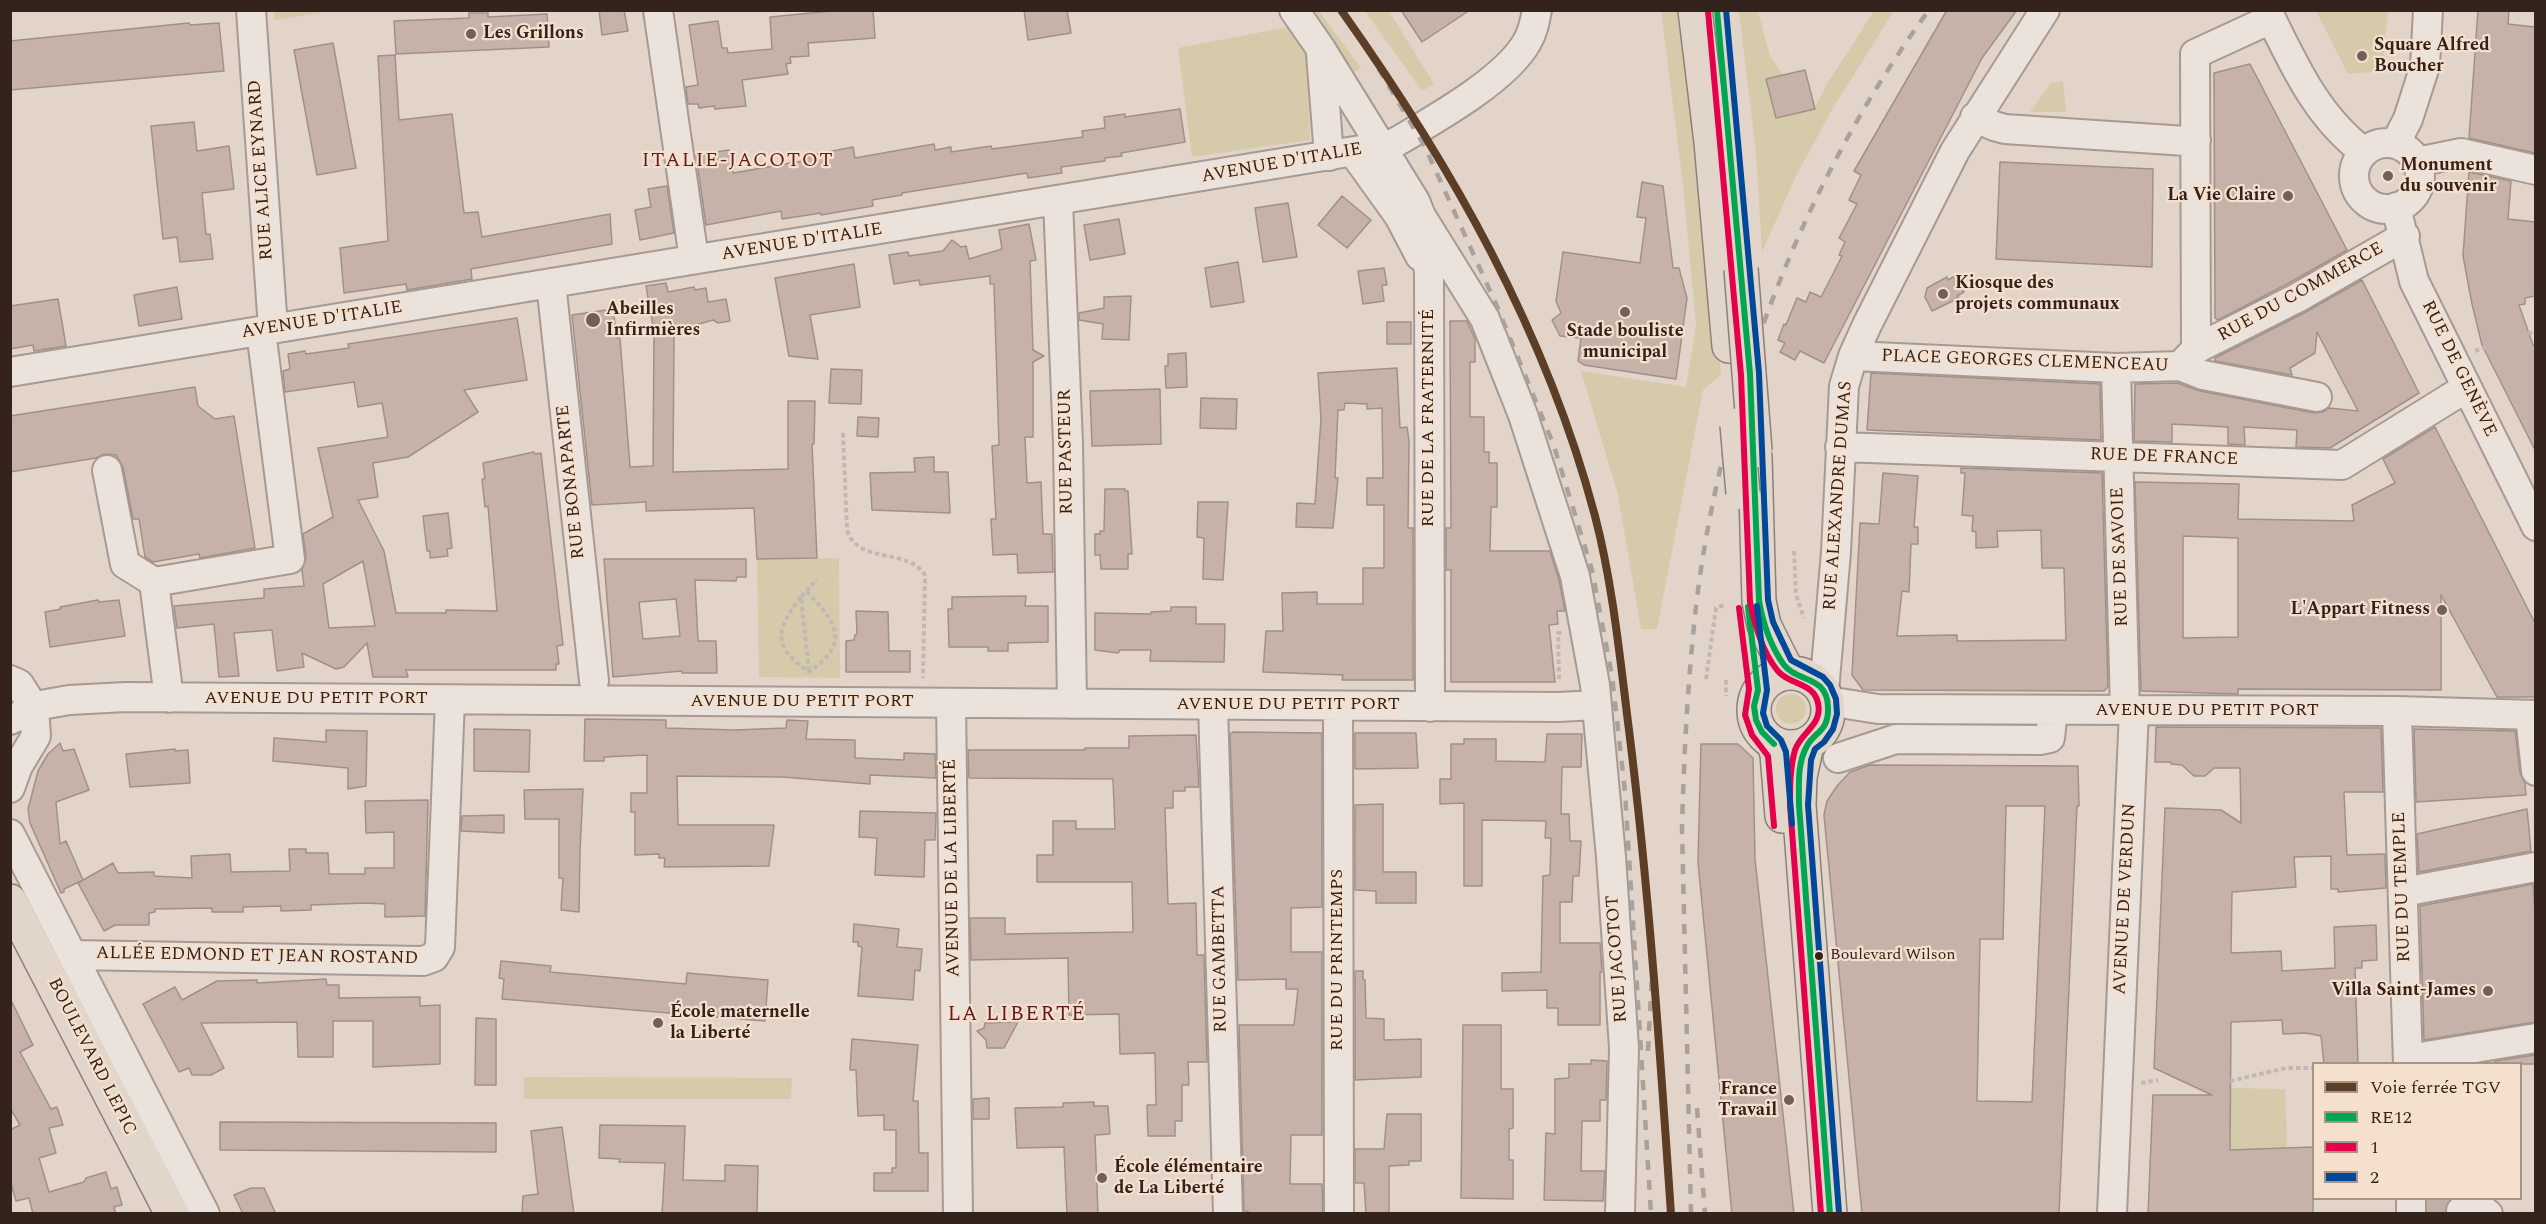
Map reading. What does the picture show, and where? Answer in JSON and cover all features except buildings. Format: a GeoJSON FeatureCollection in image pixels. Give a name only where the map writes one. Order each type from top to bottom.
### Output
{"type":"FeatureCollection","features":[{"type":"Feature","properties":{"kind":"main road"},"geometry":{"type":"LineString","coordinates":[[1695,10],[1711,142],[1743,493],[1748,622],[1758,690]]}},
{"type":"Feature","properties":{"kind":"main road"},"geometry":{"type":"LineString","coordinates":[[1717,10],[1755,451],[1757,574],[1761,615],[1784,665],[1815,692],[1816,737],[1807,744],[1785,747],[1774,744],[1764,736],[1753,714],[1758,690],[1767,681],[1778,675],[1815,692]]}},
{"type":"Feature","properties":{"kind":"main road"},"geometry":{"type":"LineString","coordinates":[[1774,744],[1777,754],[1812,1214]]}},
{"type":"Feature","properties":{"kind":"main road"},"geometry":{"type":"LineString","coordinates":[[1807,744],[1800,777],[1798,805],[1830,1214]]}},
{"type":"Feature","properties":{"kind":"main road","name":"BOULEVARD LEPIC"},"geometry":{"type":"LineString","coordinates":[[10,901],[172,1214]]}},
{"type":"Feature","properties":{"kind":"street","name":"RUE ALICE EYNARD"},"geometry":{"type":"LineString","coordinates":[[154,582],[290,559],[267,330],[251,10]]}},
{"type":"Feature","properties":{"kind":"street"},"geometry":{"type":"LineString","coordinates":[[658,10],[694,260]]}},
{"type":"Feature","properties":{"kind":"street"},"geometry":{"type":"LineString","coordinates":[[1293,10],[1321,49],[1415,201],[1421,216],[1426,243],[1428,273]]}},
{"type":"Feature","properties":{"kind":"street","name":"AVENUE D'ITALIE"},"geometry":{"type":"LineString","coordinates":[[10,372],[1391,145],[1437,118],[1491,80],[1516,58],[1527,42],[1537,10]]}},
{"type":"Feature","properties":{"kind":"street","name":"PLACE GEORGES CLEMENCEAU"},"geometry":{"type":"LineString","coordinates":[[2045,10],[1955,151],[1851,360],[2116,368],[2188,358]]}},
{"type":"Feature","properties":{"kind":"street"},"geometry":{"type":"LineString","coordinates":[[2395,144],[2408,119],[2426,66],[2428,10]]}},
{"type":"Feature","properties":{"kind":"street"},"geometry":{"type":"LineString","coordinates":[[2317,397],[2203,375],[2188,358],[2196,140],[2194,54],[2269,15],[2316,104],[2345,138],[2364,152]]}},
{"type":"Feature","properties":{"kind":"street"},"geometry":{"type":"LineString","coordinates":[[1321,49],[1341,154]]}},
{"type":"Feature","properties":{"kind":"street"},"geometry":{"type":"LineString","coordinates":[[1975,117],[2006,129],[2196,140]]}},
{"type":"Feature","properties":{"kind":"street"},"geometry":{"type":"LineString","coordinates":[[2384,143],[2395,144],[2404,148],[2417,162],[2420,180],[2412,197],[2396,207],[2384,209],[2362,198],[2356,187],[2354,174],[2357,162],[2364,152],[2384,143]]}},
{"type":"Feature","properties":{"kind":"street"},"geometry":{"type":"LineString","coordinates":[[2417,162],[2461,153],[2535,170]]}},
{"type":"Feature","properties":{"kind":"street","name":"RUE DE LA FRATERNITÉ"},"geometry":{"type":"LineString","coordinates":[[1341,154],[1411,236],[1428,273],[1430,706]]}},
{"type":"Feature","properties":{"kind":"street","name":"RUE PASTEUR"},"geometry":{"type":"LineString","coordinates":[[1059,201],[1067,431],[1072,704]]}},
{"type":"Feature","properties":{"kind":"street","name":"RUE DE GENÈVE"},"geometry":{"type":"LineString","coordinates":[[2396,207],[2405,236],[2414,281],[2535,524]]}},
{"type":"Feature","properties":{"kind":"street","name":"RUE JACOTOT"},"geometry":{"type":"LineString","coordinates":[[1421,216],[1485,319],[1523,415],[1575,576],[1596,705],[1611,856],[1624,1048],[1620,1214]]}},
{"type":"Feature","properties":{"kind":"street","name":"RUE DU COMMERCE"},"geometry":{"type":"LineString","coordinates":[[2188,358],[2405,236]]}},
{"type":"Feature","properties":{"kind":"street","name":"RUE BONAPARTE"},"geometry":{"type":"LineString","coordinates":[[551,283],[594,681]]}},
{"type":"Feature","properties":{"kind":"street","name":"RUE ALEXANDRE DUMAS"},"geometry":{"type":"LineString","coordinates":[[1815,692],[1829,629],[1836,552],[1844,386],[1851,360]]}},
{"type":"Feature","properties":{"kind":"street","name":"RUE DE SAVOIE"},"geometry":{"type":"LineString","coordinates":[[2116,368],[2125,711]]}},
{"type":"Feature","properties":{"kind":"street","name":"RUE DE FRANCE"},"geometry":{"type":"LineString","coordinates":[[1840,447],[2118,455],[2343,465],[2466,388]]}},
{"type":"Feature","properties":{"kind":"street"},"geometry":{"type":"LineString","coordinates":[[107,470],[125,564],[154,582],[169,698]]}},
{"type":"Feature","properties":{"kind":"street"},"geometry":{"type":"LineString","coordinates":[[10,680],[19,684],[22,714],[36,736],[18,766],[10,788]]}},
{"type":"Feature","properties":{"kind":"street","name":"AVENUE DU PETIT PORT"},"geometry":{"type":"LineString","coordinates":[[1815,692],[1888,710],[2397,711],[2533,716]]}},
{"type":"Feature","properties":{"kind":"street","name":"AVENUE DU PETIT PORT"},"geometry":{"type":"LineString","coordinates":[[22,714],[69,700],[169,698],[1338,706],[1558,707],[1596,705]]}},
{"type":"Feature","properties":{"kind":"street","name":"ALLÉE EDMOND ET JEAN ROSTAND"},"geometry":{"type":"LineString","coordinates":[[72,955],[423,961],[434,957],[440,947],[450,700]]}},
{"type":"Feature","properties":{"kind":"street","name":"AVENUE DE LA LIBERTÉ"},"geometry":{"type":"LineString","coordinates":[[938,703],[958,1214]]}},
{"type":"Feature","properties":{"kind":"street","name":"RUE GAMBETTA"},"geometry":{"type":"LineString","coordinates":[[1213,705],[1228,1214]]}},
{"type":"Feature","properties":{"kind":"street","name":"RUE DU PRINTEMPS"},"geometry":{"type":"LineString","coordinates":[[1338,706],[1339,1214]]}},
{"type":"Feature","properties":{"kind":"street"},"geometry":{"type":"LineString","coordinates":[[1888,710],[1896,739]]}},
{"type":"Feature","properties":{"kind":"street"},"geometry":{"type":"LineString","coordinates":[[1838,758],[1896,739],[2040,740],[2050,738],[2053,710]]}},
{"type":"Feature","properties":{"kind":"street","name":"AVENUE DE VERDUN"},"geometry":{"type":"LineString","coordinates":[[2093,1214],[2108,1088],[2125,711]]}},
{"type":"Feature","properties":{"kind":"street","name":"RUE DU TEMPLE"},"geometry":{"type":"LineString","coordinates":[[2397,711],[2408,1061]]}},
{"type":"Feature","properties":{"kind":"street"},"geometry":{"type":"LineString","coordinates":[[2533,716],[2535,771]]}},
{"type":"Feature","properties":{"kind":"street"},"geometry":{"type":"LineString","coordinates":[[10,834],[205,1214]]}},
{"type":"Feature","properties":{"kind":"street"},"geometry":{"type":"LineString","coordinates":[[2403,892],[2535,867]]}},
{"type":"Feature","properties":{"kind":"street"},"geometry":{"type":"LineString","coordinates":[[2408,1061],[2535,1038]]}},
{"type":"Feature","properties":{"kind":"street","name":"AVENUE DE VERDUN"},"geometry":{"type":"LineString","coordinates":[[2108,1088],[2112,1214]]}},
{"type":"Feature","properties":{"kind":"path"},"geometry":{"type":"LineString","coordinates":[[2528,332],[2535,334]]}},
{"type":"Feature","properties":{"kind":"path"},"geometry":{"type":"LineString","coordinates":[[843,433],[847,530],[850,540],[859,548],[911,562],[920,567],[925,574],[923,677],[938,703]]}},
{"type":"Feature","properties":{"kind":"path"},"geometry":{"type":"LineString","coordinates":[[1794,551],[1796,595]]}},
{"type":"Feature","properties":{"kind":"path"},"geometry":{"type":"LineString","coordinates":[[809,672],[785,652],[781,642],[781,628],[787,615],[817,579]]}},
{"type":"Feature","properties":{"kind":"path"},"geometry":{"type":"LineString","coordinates":[[807,591],[834,623],[835,639],[828,659],[809,672]]}},
{"type":"Feature","properties":{"kind":"path"},"geometry":{"type":"LineString","coordinates":[[801,597],[810,702]]}},
{"type":"Feature","properties":{"kind":"path"},"geometry":{"type":"LineString","coordinates":[[1706,679],[1716,608],[1726,604]]}},
{"type":"Feature","properties":{"kind":"path"},"geometry":{"type":"LineString","coordinates":[[1559,679],[1558,633],[1564,633],[1564,644]]}},
{"type":"Feature","properties":{"kind":"path"},"geometry":{"type":"LineString","coordinates":[[1726,680],[1726,696]]}},
{"type":"Feature","properties":{"kind":"path"},"geometry":{"type":"LineString","coordinates":[[2230,1081],[2286,1068],[2312,1068]]}},
{"type":"Feature","properties":{"kind":"shaded area"},"geometry":{"type":"Polygon","coordinates":[[[274,10],[332,11],[275,20],[274,10]]]}},
{"type":"Feature","properties":{"kind":"shaded area"},"geometry":{"type":"Polygon","coordinates":[[[1302,11],[1319,11],[1361,68],[1350,75],[1302,11]]]}},
{"type":"Feature","properties":{"kind":"shaded area"},"geometry":{"type":"Polygon","coordinates":[[[1365,11],[1389,11],[1434,84],[1422,91],[1365,11]]]}},
{"type":"Feature","properties":{"kind":"shaded area"},"geometry":{"type":"Polygon","coordinates":[[[1661,11],[1685,11],[1721,375],[1703,390],[1657,629],[1641,629],[1618,495],[1581,371],[1686,387],[1696,325],[1683,185],[1661,11]]]}},
{"type":"Feature","properties":{"kind":"shaded area"},"geometry":{"type":"Polygon","coordinates":[[[1739,11],[1758,11],[1770,56],[1783,75],[1766,80],[1776,118],[1814,109],[1827,84],[1874,11],[1894,11],[1833,108],[1796,176],[1762,252],[1756,153],[1739,11]]]}},
{"type":"Feature","properties":{"kind":"shaded area","name":"Square Alfred Boucher"},"geometry":{"type":"Polygon","coordinates":[[[2316,11],[2388,11],[2382,71],[2348,74],[2316,11]]]}},
{"type":"Feature","properties":{"kind":"shaded area"},"geometry":{"type":"Polygon","coordinates":[[[1288,27],[1307,56],[1310,140],[1192,157],[1178,48],[1288,27]]]}},
{"type":"Feature","properties":{"kind":"shaded area"},"geometry":{"type":"Polygon","coordinates":[[[2063,81],[2066,112],[2030,112],[2051,83],[2063,81]]]}},
{"type":"Feature","properties":{"kind":"shaded area"},"geometry":{"type":"Polygon","coordinates":[[[839,558],[840,678],[759,677],[757,559],[839,558]]]}},
{"type":"Feature","properties":{"kind":"shaded area"},"geometry":{"type":"Polygon","coordinates":[[[1791,694],[1802,698],[1806,709],[1802,720],[1791,724],[1780,720],[1776,709],[1780,698],[1791,694]]]}},
{"type":"Feature","properties":{"kind":"shaded area"},"geometry":{"type":"Polygon","coordinates":[[[524,1077],[792,1078],[791,1099],[524,1099],[524,1077]]]}},
{"type":"Feature","properties":{"kind":"shaded area"},"geometry":{"type":"Polygon","coordinates":[[[2230,1088],[2285,1089],[2287,1148],[2230,1150],[2230,1088]]]}},
{"type":"Feature","properties":{"kind":"tunnel"},"geometry":{"type":"LineString","coordinates":[[2424,1212],[2461,1211]]}},
{"type":"Feature","properties":{"kind":"railway"},"geometry":{"type":"LineString","coordinates":[[1691,1214],[1682,829],[1691,656],[1709,520],[1727,443],[1749,366],[1776,290],[1808,216],[1844,144],[1884,75],[1929,10]]}},
{"type":"Feature","properties":{"kind":"railway"},"geometry":{"type":"LineString","coordinates":[[1358,34],[1425,147],[1496,304],[1554,446],[1592,570],[1612,676],[1625,792],[1651,1214]]}},
{"type":"Feature","properties":{"kind":"railway"},"geometry":{"type":"LineString","coordinates":[[1648,1051],[1652,976]]}},
{"type":"Feature","properties":{"kind":"railway"},"geometry":{"type":"LineString","coordinates":[[1697,1108],[1705,1214]]}},
{"type":"Feature","properties":{"kind":"rail line","name":"TGV"},"geometry":{"type":"LineString","coordinates":[[1341,10],[1420,128],[1491,252],[1522,315],[1550,381],[1575,448],[1595,516],[1607,569],[1615,622],[1636,790],[1653,971],[1671,1214]]}},
{"type":"Feature","properties":{"kind":"transit line","name":"RE12"},"geometry":{"type":"LineString","coordinates":[[1717,10],[1750,374],[1759,601],[1768,635],[1779,658],[1790,671],[1823,689],[1828,707],[1824,726],[1810,741],[1804,753],[1800,767],[1799,805],[1830,1214]]}},
{"type":"Feature","properties":{"kind":"transit line","name":"2"},"geometry":{"type":"LineString","coordinates":[[1726,10],[1759,373],[1768,600],[1773,622],[1791,660],[1823,677],[1830,685],[1836,699],[1837,714],[1833,729],[1824,742],[1815,749],[1811,760],[1808,805],[1839,1213]]}},
{"type":"Feature","properties":{"kind":"transit line","name":"1"},"geometry":{"type":"LineString","coordinates":[[1708,11],[1741,375],[1750,602],[1760,637],[1772,663],[1787,679],[1806,687],[1816,696],[1819,711],[1815,723],[1795,750],[1791,771],[1790,805],[1821,1214]]}},
{"type":"Feature","properties":{"kind":"transit line","name":"2"},"geometry":{"type":"LineString","coordinates":[[1757,606],[1767,690],[1763,713],[1767,726],[1781,740],[1786,752],[1792,824]]}},
{"type":"Feature","properties":{"kind":"transit line","name":"RE12"},"geometry":{"type":"LineString","coordinates":[[1748,607],[1758,690],[1754,706],[1756,720],[1762,732],[1774,744]]}},
{"type":"Feature","properties":{"kind":"transit line","name":"1"},"geometry":{"type":"LineString","coordinates":[[1739,608],[1749,689],[1745,715],[1752,735],[1768,756],[1774,826]]}},
{"type":"Feature","properties":{"kind":"place","name":"Les Grillons"},"geometry":{"type":"Point","coordinates":[471,34]}},
{"type":"Feature","properties":{"kind":"place","name":"Square Alfred Boucher"},"geometry":{"type":"Point","coordinates":[2362,56]}},
{"type":"Feature","properties":{"kind":"place","name":"Monument du souvenir"},"geometry":{"type":"Point","coordinates":[2388,176]}},
{"type":"Feature","properties":{"kind":"place","name":"La Vie Claire"},"geometry":{"type":"Point","coordinates":[2288,196]}},
{"type":"Feature","properties":{"kind":"place","name":"Kiosque des projets communaux"},"geometry":{"type":"Point","coordinates":[1943,294]}},
{"type":"Feature","properties":{"kind":"place","name":"Stade bouliste municipal"},"geometry":{"type":"Point","coordinates":[1625,312]}},
{"type":"Feature","properties":{"kind":"place","name":"Abeilles Infirmières"},"geometry":{"type":"Point","coordinates":[593,320]}},
{"type":"Feature","properties":{"kind":"place","name":"L'Appart Fitness"},"geometry":{"type":"Point","coordinates":[2442,610]}},
{"type":"Feature","properties":{"kind":"place","name":"Boulevard Wilson"},"geometry":{"type":"Point","coordinates":[1819,956]}},
{"type":"Feature","properties":{"kind":"place","name":"Villa Saint-James"},"geometry":{"type":"Point","coordinates":[2488,991]}},
{"type":"Feature","properties":{"kind":"place","name":"École maternelle la Liberté"},"geometry":{"type":"Point","coordinates":[658,1023]}},
{"type":"Feature","properties":{"kind":"place","name":"France Travail"},"geometry":{"type":"Point","coordinates":[1789,1100]}},
{"type":"Feature","properties":{"kind":"place","name":"École élémentaire de La Liberté"},"geometry":{"type":"Point","coordinates":[1102,1178]}},
{"type":"Feature","properties":{"kind":"district","name":"ITALIE-JACOTOT"},"geometry":{"type":"Point","coordinates":[738,162]}},
{"type":"Feature","properties":{"kind":"district","name":"LA LIBERTÉ"},"geometry":{"type":"Point","coordinates":[1017,1016]}}]}
